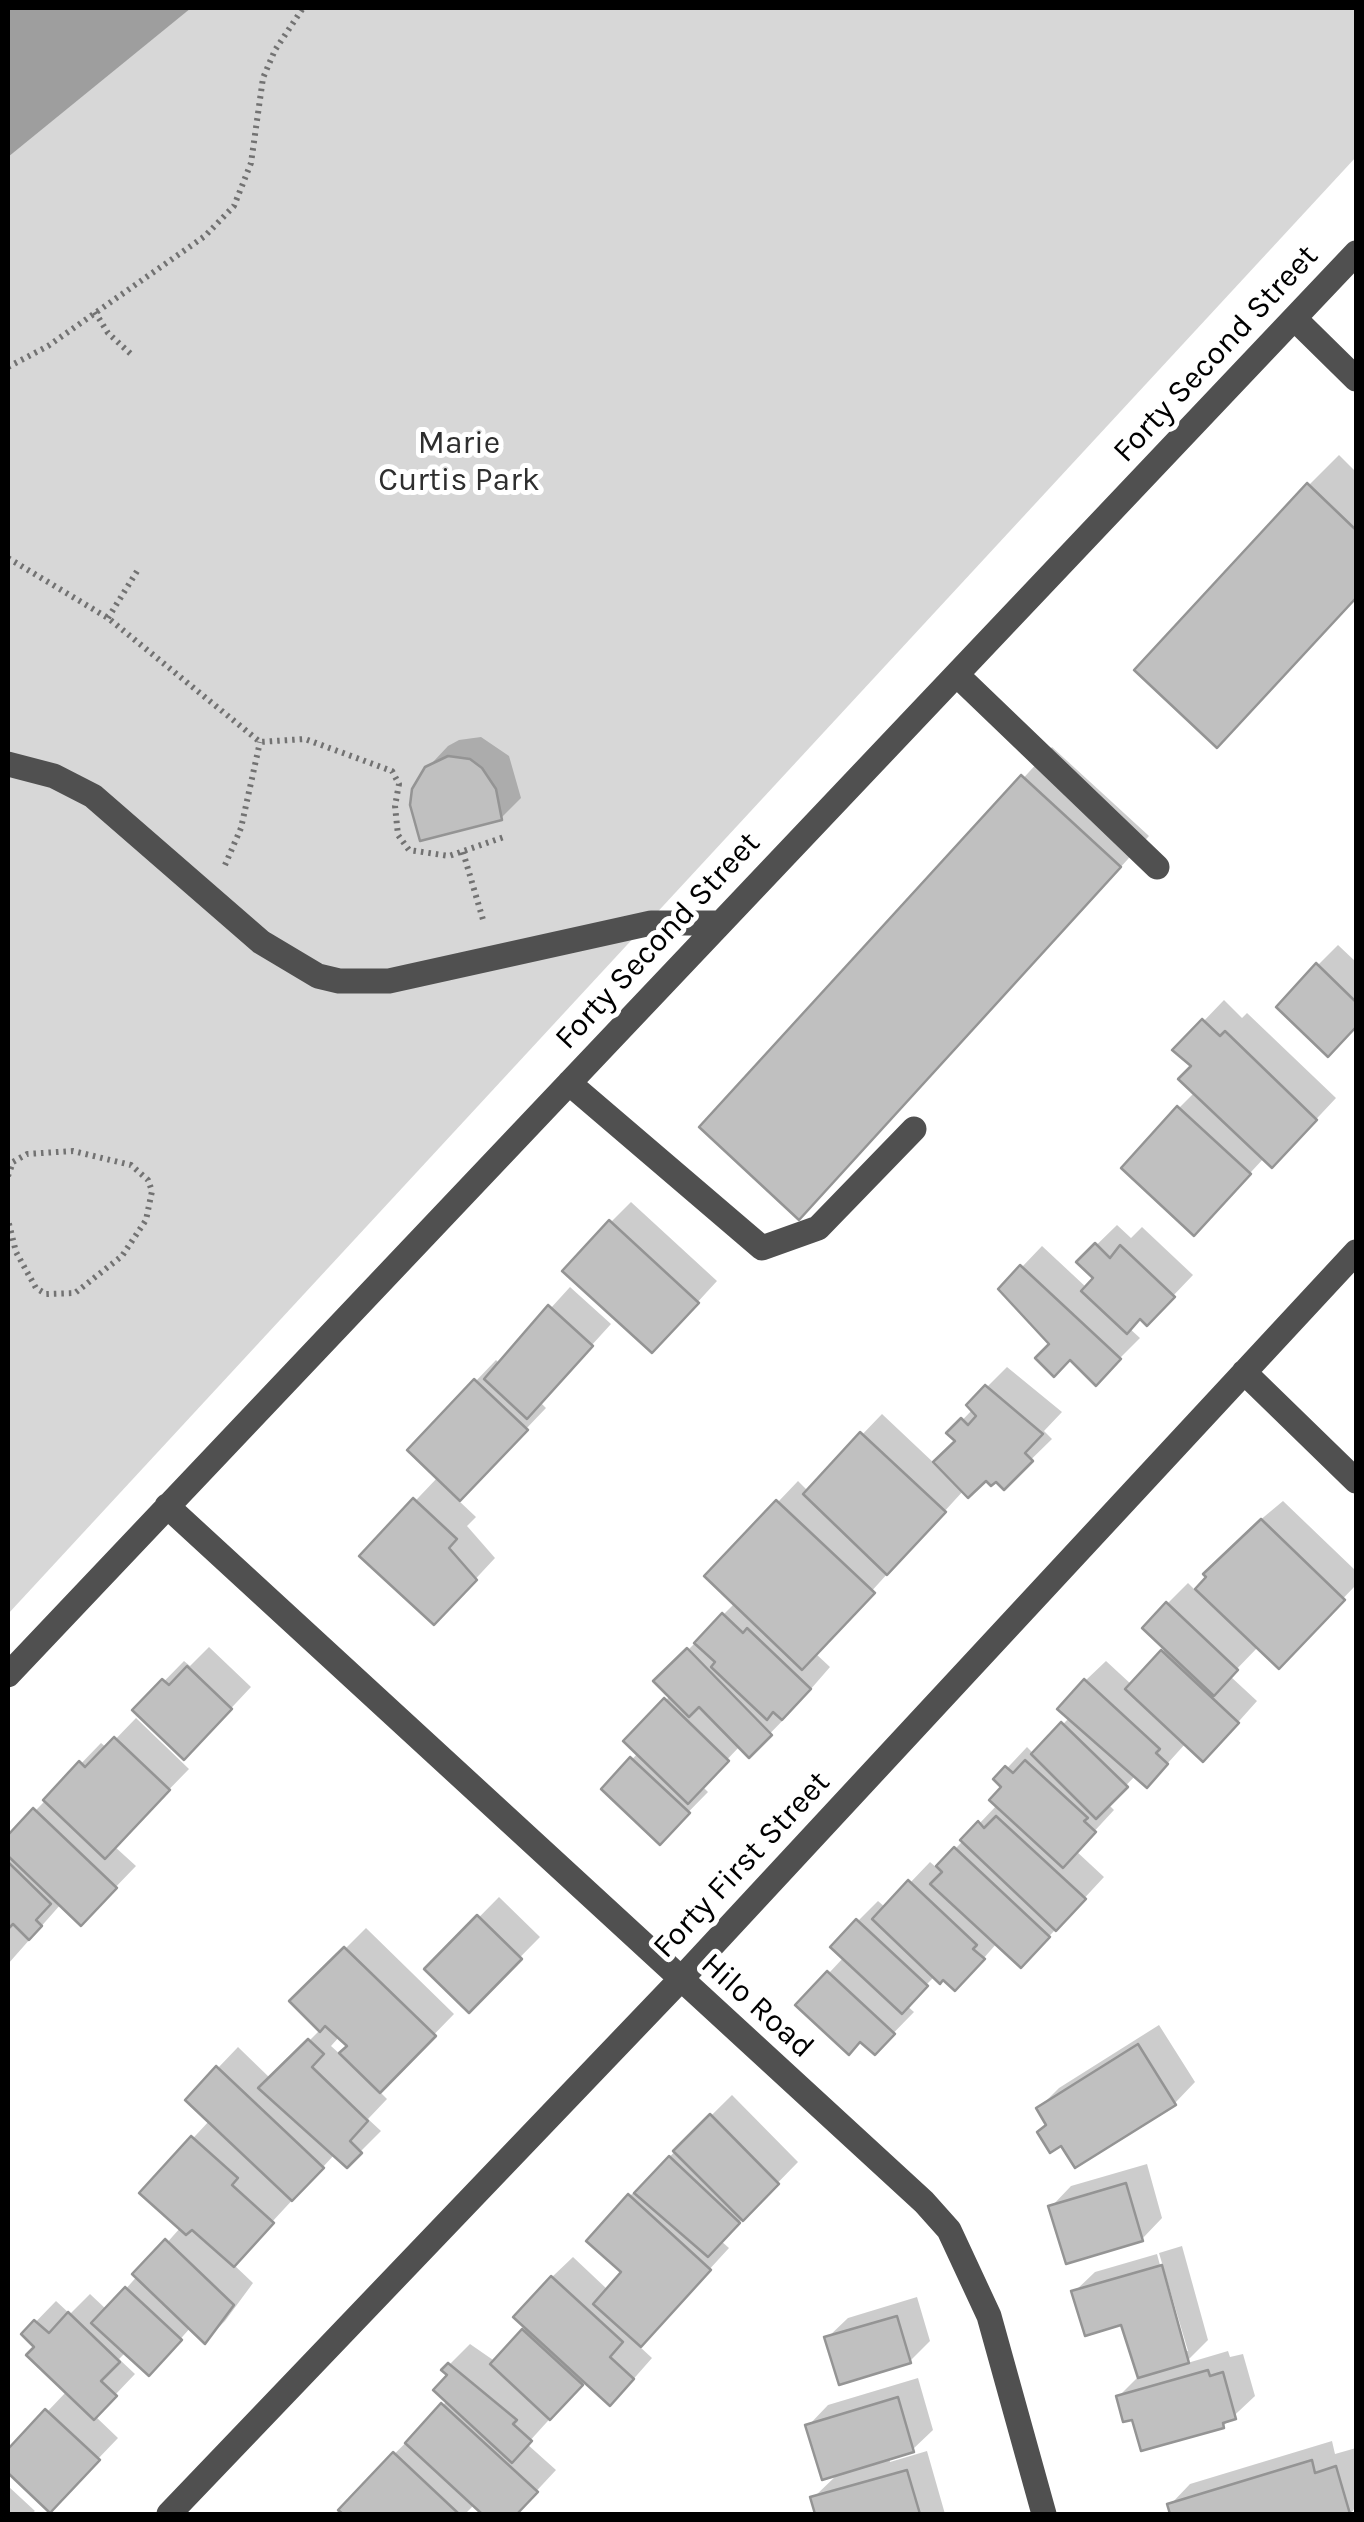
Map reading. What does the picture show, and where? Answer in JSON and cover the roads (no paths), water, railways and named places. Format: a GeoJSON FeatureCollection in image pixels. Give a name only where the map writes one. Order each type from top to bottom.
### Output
{"type":"FeatureCollection","features":[{"type":"Feature","properties":{"kind":"street","name":"Forty Second Street"},"geometry":{"type":"LineString","coordinates":[[8,1676],[1356,253]]}},
{"type":"Feature","properties":{"kind":"street"},"geometry":{"type":"LineString","coordinates":[[1295,319],[1356,379]]}},
{"type":"Feature","properties":{"kind":"street"},"geometry":{"type":"LineString","coordinates":[[957,674],[1157,866]]}},
{"type":"Feature","properties":{"kind":"street"},"geometry":{"type":"LineString","coordinates":[[8,764],[54,776],[92,796],[261,942],[318,976],[339,982],[389,981],[492,955],[652,923],[718,923]]}},
{"type":"Feature","properties":{"kind":"street"},"geometry":{"type":"LineString","coordinates":[[569,1082],[762,1248],[818,1228],[914,1129]]}},
{"type":"Feature","properties":{"kind":"street","name":"Forty First Street"},"geometry":{"type":"LineString","coordinates":[[168,2514],[680,1980],[1356,1252]]}},
{"type":"Feature","properties":{"kind":"street"},"geometry":{"type":"LineString","coordinates":[[1244,1372],[1356,1481]]}},
{"type":"Feature","properties":{"kind":"street","name":"Hilo Road"},"geometry":{"type":"LineString","coordinates":[[167,1506],[924,2202],[949,2230],[988,2316],[1044,2514]]}},
{"type":"Feature","properties":{"kind":"park label","name":"Marie Curtis Park"},"geometry":{"type":"Point","coordinates":[459,462]}}]}
